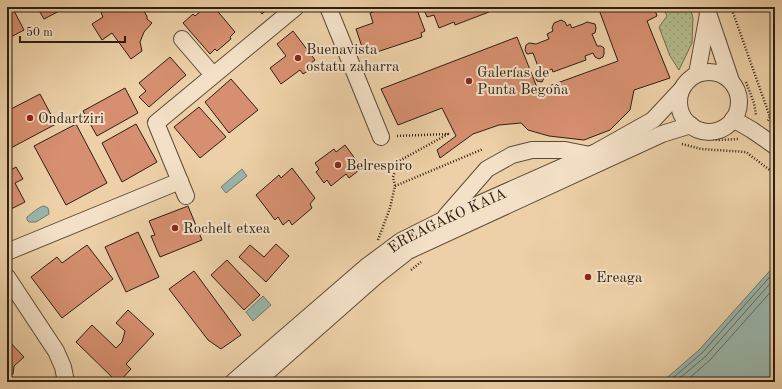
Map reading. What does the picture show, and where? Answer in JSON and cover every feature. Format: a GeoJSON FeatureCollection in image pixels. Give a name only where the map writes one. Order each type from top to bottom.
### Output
{"type":"FeatureCollection","features":[{"type":"Feature","properties":{"kind":"street"},"geometry":{"type":"LineString","coordinates":[[186,196],[156,123],[296,7]]}},
{"type":"Feature","properties":{"kind":"street"},"geometry":{"type":"LineString","coordinates":[[328,7],[381,137]]}},
{"type":"Feature","properties":{"kind":"street"},"geometry":{"type":"LineString","coordinates":[[697,74],[708,10]]}},
{"type":"Feature","properties":{"kind":"street"},"geometry":{"type":"LineString","coordinates":[[708,10],[731,81],[737,90],[739,100],[738,110],[727,126],[708,132],[699,130],[691,125],[681,114],[679,98],[681,90],[690,78],[697,74],[713,72],[723,75],[731,81]]}},
{"type":"Feature","properties":{"kind":"street"},"geometry":{"type":"LineString","coordinates":[[182,39],[213,75]]}},
{"type":"Feature","properties":{"kind":"street","name":"EREAGAKO KAIA"},"geometry":{"type":"LineString","coordinates":[[234,382],[366,267],[401,241],[442,220],[590,155],[653,120],[681,90]]}},
{"type":"Feature","properties":{"kind":"street"},"geometry":{"type":"LineString","coordinates":[[733,119],[775,146]]}},
{"type":"Feature","properties":{"kind":"street","name":"EREAGAKO KAIA"},"geometry":{"type":"LineString","coordinates":[[256,382],[375,277],[408,251],[662,134],[691,125]]}},
{"type":"Feature","properties":{"kind":"street"},"geometry":{"type":"LineString","coordinates":[[442,220],[486,169],[512,155],[532,150],[565,150],[590,155]]}},
{"type":"Feature","properties":{"kind":"street"},"geometry":{"type":"LineString","coordinates":[[7,252],[180,181]]}},
{"type":"Feature","properties":{"kind":"street"},"geometry":{"type":"LineString","coordinates":[[7,277],[56,351],[64,367],[66,382]]}},
{"type":"Feature","properties":{"kind":"path"},"geometry":{"type":"LineString","coordinates":[[731,7],[770,117],[758,134]]}},
{"type":"Feature","properties":{"kind":"path"},"geometry":{"type":"LineString","coordinates":[[375,245],[390,208],[396,186],[393,177],[399,161],[448,134],[381,137]]}},
{"type":"Feature","properties":{"kind":"path"},"geometry":{"type":"LineString","coordinates":[[678,143],[701,149],[746,152],[775,174]]}},
{"type":"Feature","properties":{"kind":"path"},"geometry":{"type":"LineString","coordinates":[[396,186],[483,149]]}},
{"type":"Feature","properties":{"kind":"path"},"geometry":{"type":"LineString","coordinates":[[409,271],[426,260]]}},
{"type":"Feature","properties":{"kind":"green space"},"geometry":{"type":"Polygon","coordinates":[[[663,7],[690,7],[693,18],[692,43],[679,70],[670,56],[659,27],[667,16],[663,7]]]}},
{"type":"Feature","properties":{"kind":"water"},"geometry":{"type":"Polygon","coordinates":[[[242,169],[247,176],[226,193],[221,187],[242,169]]]}},
{"type":"Feature","properties":{"kind":"water"},"geometry":{"type":"Polygon","coordinates":[[[44,206],[48,208],[49,214],[36,222],[29,222],[27,220],[27,217],[44,206]]]}},
{"type":"Feature","properties":{"kind":"water"},"geometry":{"type":"Polygon","coordinates":[[[775,265],[775,382],[662,382],[699,350],[775,265]]]}},
{"type":"Feature","properties":{"kind":"water"},"geometry":{"type":"Polygon","coordinates":[[[263,296],[271,305],[253,321],[246,312],[263,296]]]}},
{"type":"Feature","properties":{"kind":"building"},"geometry":{"type":"Polygon","coordinates":[[[7,7],[12,7],[24,30],[7,39],[7,7]]]}},
{"type":"Feature","properties":{"kind":"building"},"geometry":{"type":"Polygon","coordinates":[[[37,7],[67,7],[44,19],[37,7]]]}},
{"type":"Feature","properties":{"kind":"building"},"geometry":{"type":"Polygon","coordinates":[[[109,7],[141,7],[147,16],[147,19],[152,23],[144,32],[140,42],[142,51],[131,59],[112,33],[102,40],[92,24],[103,17],[101,13],[109,7]]]}},
{"type":"Feature","properties":{"kind":"building"},"geometry":{"type":"Polygon","coordinates":[[[214,7],[235,32],[230,37],[231,39],[217,51],[215,49],[210,54],[183,23],[193,14],[195,16],[202,10],[200,8],[214,7]]]}},
{"type":"Feature","properties":{"kind":"building"},"geometry":{"type":"Polygon","coordinates":[[[257,7],[270,7],[262,14],[257,7]]]}},
{"type":"Feature","properties":{"kind":"building"},"geometry":{"type":"Polygon","coordinates":[[[387,7],[395,7],[396,10],[405,7],[416,7],[425,31],[421,33],[422,37],[368,55],[366,49],[363,50],[356,29],[373,23],[370,13],[387,7]]]}},
{"type":"Feature","properties":{"kind":"building"},"geometry":{"type":"Polygon","coordinates":[[[423,7],[494,7],[488,10],[489,12],[455,25],[454,22],[439,28],[434,15],[427,17],[423,7]]]}},
{"type":"Feature","properties":{"kind":"building","name":"Galerías de Punta Begoña"},"geometry":{"type":"Polygon","coordinates":[[[598,7],[654,7],[657,16],[647,21],[670,78],[634,90],[630,110],[610,130],[584,140],[549,136],[528,130],[521,123],[499,125],[473,134],[440,158],[437,150],[456,136],[442,108],[398,125],[381,89],[517,37],[538,90],[618,61],[598,7]]]}},
{"type":"Feature","properties":{"kind":"building"},"geometry":{"type":"Polygon","coordinates":[[[561,20],[565,22],[567,26],[570,24],[572,28],[587,22],[595,24],[595,33],[592,34],[597,46],[604,48],[603,57],[599,59],[595,57],[593,53],[585,56],[586,60],[553,72],[552,69],[544,73],[542,82],[537,81],[535,77],[540,72],[533,53],[527,54],[525,50],[526,45],[529,43],[536,44],[549,39],[547,34],[553,31],[552,28],[554,23],[561,20]]]}},
{"type":"Feature","properties":{"kind":"building","name":"Buenavista ostatu zaharra"},"geometry":{"type":"Polygon","coordinates":[[[293,31],[315,60],[311,63],[314,67],[303,74],[300,70],[281,84],[270,68],[286,56],[277,44],[293,31]]]}},
{"type":"Feature","properties":{"kind":"building"},"geometry":{"type":"Polygon","coordinates":[[[170,57],[186,75],[149,107],[139,97],[146,91],[139,83],[170,57]]]}},
{"type":"Feature","properties":{"kind":"building"},"geometry":{"type":"Polygon","coordinates":[[[231,79],[258,110],[229,133],[205,102],[231,79]]]}},
{"type":"Feature","properties":{"kind":"building"},"geometry":{"type":"Polygon","coordinates":[[[125,88],[138,113],[97,136],[83,111],[125,88]]]}},
{"type":"Feature","properties":{"kind":"building","name":"Ondartziri"},"geometry":{"type":"Polygon","coordinates":[[[40,94],[56,124],[7,150],[7,111],[40,94]]]}},
{"type":"Feature","properties":{"kind":"building"},"geometry":{"type":"Polygon","coordinates":[[[199,107],[226,137],[200,158],[174,127],[199,107]]]}},
{"type":"Feature","properties":{"kind":"building"},"geometry":{"type":"Polygon","coordinates":[[[76,124],[107,183],[66,205],[34,146],[76,124]]]}},
{"type":"Feature","properties":{"kind":"building"},"geometry":{"type":"Polygon","coordinates":[[[136,124],[157,162],[122,182],[102,143],[136,124]]]}},
{"type":"Feature","properties":{"kind":"building","name":"Belrespiro"},"geometry":{"type":"Polygon","coordinates":[[[345,145],[362,168],[349,178],[346,174],[331,186],[327,180],[324,183],[316,172],[319,169],[315,163],[334,149],[336,152],[345,145]]]}},
{"type":"Feature","properties":{"kind":"building"},"geometry":{"type":"Polygon","coordinates":[[[16,167],[23,179],[15,183],[25,202],[7,211],[7,172],[16,167]]]}},
{"type":"Feature","properties":{"kind":"building"},"geometry":{"type":"Polygon","coordinates":[[[292,168],[315,198],[310,204],[312,208],[292,225],[289,220],[283,225],[278,217],[275,220],[256,195],[279,175],[281,178],[292,168]]]}},
{"type":"Feature","properties":{"kind":"building","name":"Rochelt etxea"},"geometry":{"type":"Polygon","coordinates":[[[188,206],[202,240],[160,257],[151,236],[155,235],[149,221],[188,206]]]}},
{"type":"Feature","properties":{"kind":"building"},"geometry":{"type":"Polygon","coordinates":[[[138,232],[159,277],[126,292],[105,247],[138,232]]]}},
{"type":"Feature","properties":{"kind":"building"},"geometry":{"type":"Polygon","coordinates":[[[276,244],[289,256],[266,282],[239,257],[250,245],[264,257],[276,244]]]}},
{"type":"Feature","properties":{"kind":"building"},"geometry":{"type":"Polygon","coordinates":[[[87,245],[113,279],[62,318],[31,277],[57,257],[62,263],[87,245]]]}},
{"type":"Feature","properties":{"kind":"building"},"geometry":{"type":"Polygon","coordinates":[[[227,260],[260,295],[244,310],[211,275],[227,260]]]}},
{"type":"Feature","properties":{"kind":"building"},"geometry":{"type":"Polygon","coordinates":[[[194,271],[241,335],[221,349],[208,340],[169,289],[194,271]]]}},
{"type":"Feature","properties":{"kind":"building"},"geometry":{"type":"Polygon","coordinates":[[[128,310],[154,334],[126,364],[131,369],[119,382],[117,382],[76,342],[92,325],[116,348],[122,342],[125,331],[116,323],[128,310]]]}},
{"type":"Feature","properties":{"kind":"building"},"geometry":{"type":"Polygon","coordinates":[[[7,339],[24,357],[14,366],[13,374],[7,375],[7,339]]]}},
{"type":"Feature","properties":{"kind":"place","name":"Buenavista ostatu zaharra"},"geometry":{"type":"Point","coordinates":[298,58]}},
{"type":"Feature","properties":{"kind":"place","name":"Galerías de Punta Begoña"},"geometry":{"type":"Point","coordinates":[469,81]}},
{"type":"Feature","properties":{"kind":"place","name":"Ondartziri"},"geometry":{"type":"Point","coordinates":[30,118]}},
{"type":"Feature","properties":{"kind":"place","name":"Belrespiro"},"geometry":{"type":"Point","coordinates":[338,165]}},
{"type":"Feature","properties":{"kind":"place","name":"Rochelt etxea"},"geometry":{"type":"Point","coordinates":[175,228]}},
{"type":"Feature","properties":{"kind":"place","name":"Ereaga"},"geometry":{"type":"Point","coordinates":[588,277]}}]}
